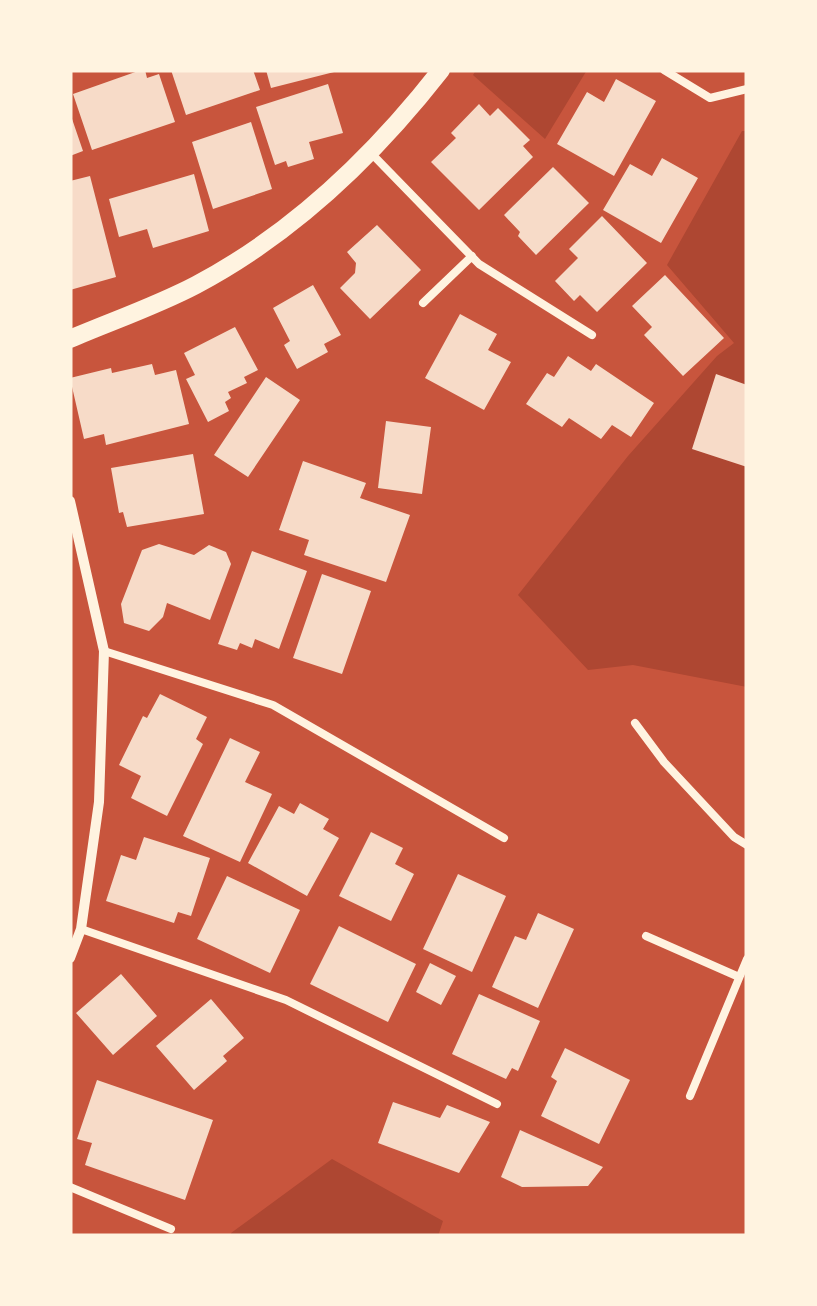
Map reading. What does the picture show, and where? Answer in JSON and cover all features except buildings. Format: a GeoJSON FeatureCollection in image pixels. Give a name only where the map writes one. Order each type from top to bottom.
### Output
{"type":"FeatureCollection","features":[{"type":"Feature","properties":{"kind":"street"},"geometry":{"type":"LineString","coordinates":[[70,339],[195,285],[284,230],[370,152],[441,70]]}},
{"type":"Feature","properties":{"kind":"street"},"geometry":{"type":"LineString","coordinates":[[70,501],[104,651],[99,802],[81,929],[70,958]]}},
{"type":"Feature","properties":{"kind":"lane"},"geometry":{"type":"LineString","coordinates":[[664,70],[710,98],[747,88]]}},
{"type":"Feature","properties":{"kind":"lane"},"geometry":{"type":"LineString","coordinates":[[370,152],[479,264],[592,335]]}},
{"type":"Feature","properties":{"kind":"lane"},"geometry":{"type":"LineString","coordinates":[[422,303],[472,256]]}},
{"type":"Feature","properties":{"kind":"lane"},"geometry":{"type":"LineString","coordinates":[[104,651],[273,705],[504,838]]}},
{"type":"Feature","properties":{"kind":"lane"},"geometry":{"type":"LineString","coordinates":[[634,723],[664,762],[747,845]]}},
{"type":"Feature","properties":{"kind":"lane"},"geometry":{"type":"LineString","coordinates":[[81,929],[286,1000],[497,1104]]}},
{"type":"Feature","properties":{"kind":"lane"},"geometry":{"type":"LineString","coordinates":[[646,936],[739,978]]}},
{"type":"Feature","properties":{"kind":"lane"},"geometry":{"type":"LineString","coordinates":[[690,1096],[747,959]]}},
{"type":"Feature","properties":{"kind":"lane"},"geometry":{"type":"LineString","coordinates":[[70,1187],[171,1228]]}},
{"type":"Feature","properties":{"kind":"shaded area"},"geometry":{"type":"Polygon","coordinates":[[[476,70],[587,70],[545,139],[473,75],[476,70]]]}},
{"type":"Feature","properties":{"kind":"shaded area"},"geometry":{"type":"Polygon","coordinates":[[[742,131],[747,131],[747,687],[633,665],[588,670],[518,595],[628,456],[717,356],[734,343],[667,265],[742,131]]]}},
{"type":"Feature","properties":{"kind":"shaded area"},"geometry":{"type":"Polygon","coordinates":[[[332,1159],[443,1221],[438,1236],[231,1236],[332,1159]]]}}]}
